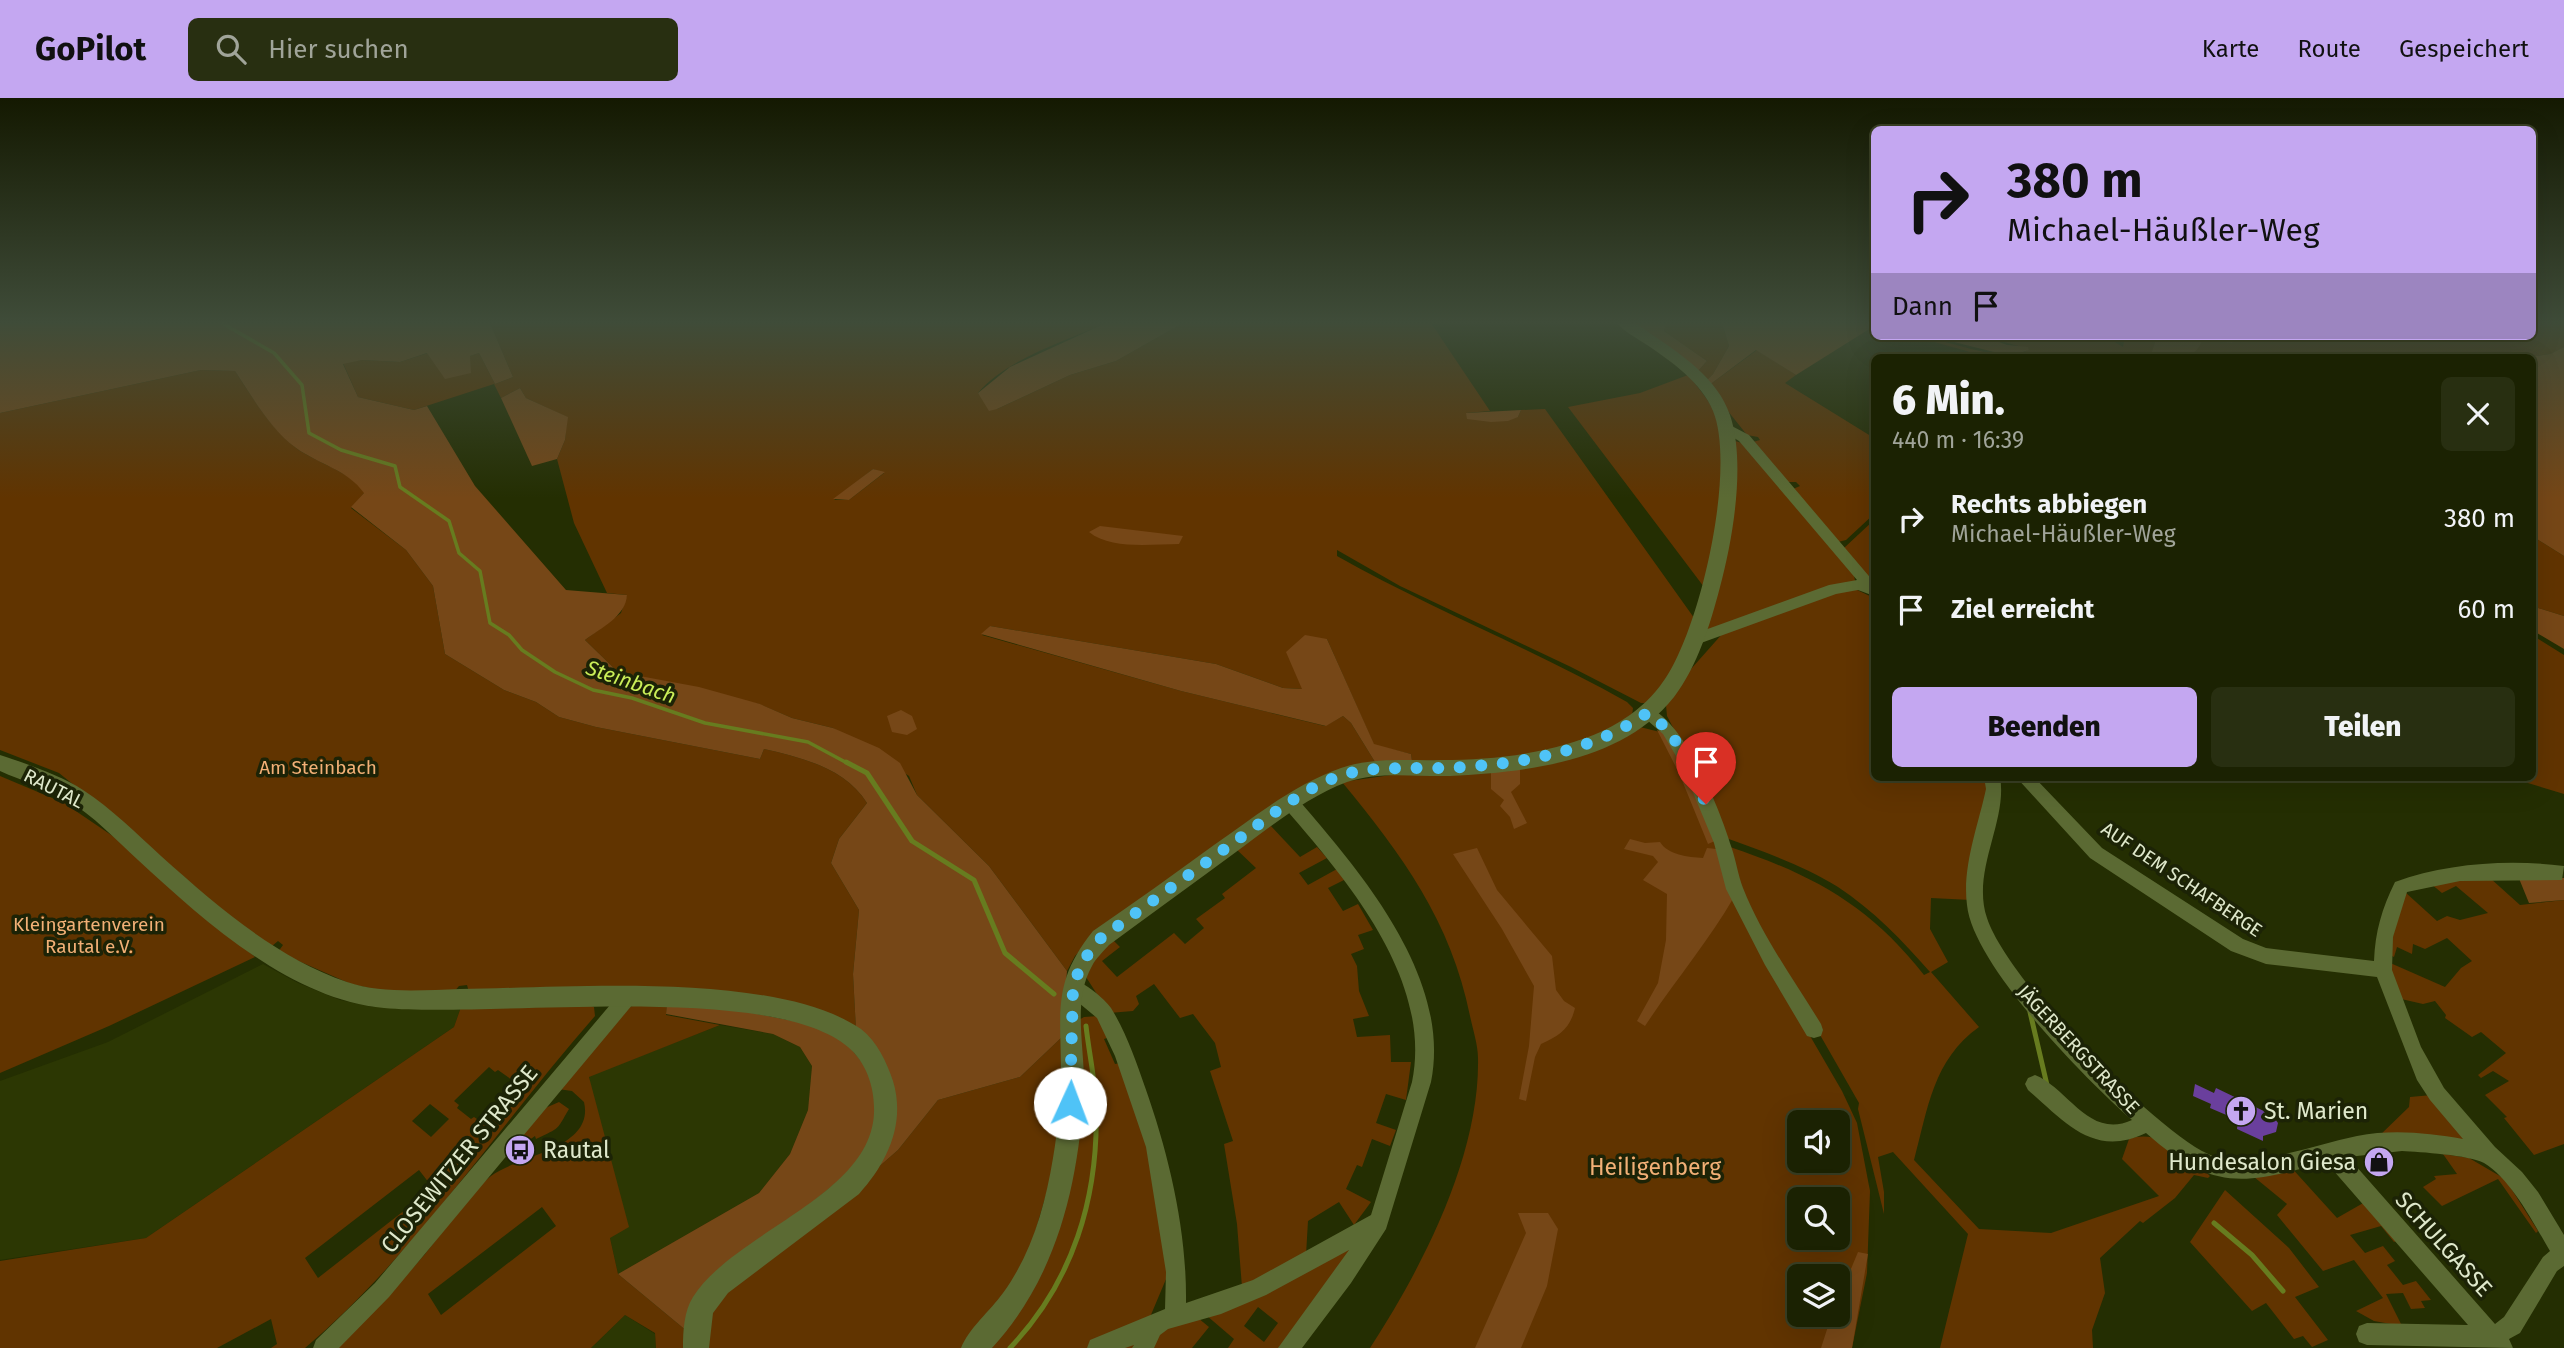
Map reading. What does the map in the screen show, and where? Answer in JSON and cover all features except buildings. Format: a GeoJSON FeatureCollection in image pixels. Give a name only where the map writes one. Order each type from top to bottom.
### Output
{"type":"FeatureCollection","features":[{"type":"Feature","properties":{"kind":"street"},"geometry":{"type":"LineString","coordinates":[[974,1348],[1007,1314],[1028,1281],[1053,1218],[1067,1144],[1072,1082],[1070,1020],[1073,987],[1082,962],[1101,938],[1290,802],[1337,777],[1361,771],[1483,765],[1540,757],[1594,742],[1623,729],[1647,713],[1677,676],[1696,639],[1711,588],[1723,528],[1727,477],[1726,427],[1711,396],[1698,381]]}},
{"type":"Feature","properties":{"kind":"street"},"geometry":{"type":"LineString","coordinates":[[1726,427],[1744,438],[1871,586]]}},
{"type":"Feature","properties":{"kind":"street"},"geometry":{"type":"LineString","coordinates":[[1696,639],[1834,589],[1858,585],[1871,589]]}},
{"type":"Feature","properties":{"kind":"street"},"geometry":{"type":"LineString","coordinates":[[1647,713],[1669,730],[1689,764],[1722,843],[1735,889],[1771,959],[1814,1030]]}},
{"type":"Feature","properties":{"kind":"street","name":"RAUTAL"},"geometry":{"type":"LineString","coordinates":[[0,762],[74,794],[102,815],[190,895],[267,955],[346,992],[408,1000],[627,998],[743,1003],[815,1018],[845,1032],[867,1051],[875,1064],[886,1107],[882,1136],[867,1167],[850,1186],[719,1284],[701,1307],[696,1348]]}},
{"type":"Feature","properties":{"kind":"street","name":"JÄGERBERGSTRASSE"},"geometry":{"type":"LineString","coordinates":[[1993,781],[1994,789],[1975,879],[1977,917],[1991,949],[2043,1016],[2148,1122],[2218,1168],[2239,1169],[2275,1164],[2330,1152]]}},
{"type":"Feature","properties":{"kind":"street","name":"AUF DEM SCHAFBERGE"},"geometry":{"type":"LineString","coordinates":[[2028,781],[2096,853],[2237,945],[2266,956],[2384,970]]}},
{"type":"Feature","properties":{"kind":"street"},"geometry":{"type":"LineString","coordinates":[[1289,1348],[1379,1222],[1418,1094],[1424,1064],[1420,1024],[1412,990],[1375,909],[1329,846],[1290,802]]}},
{"type":"Feature","properties":{"kind":"street"},"geometry":{"type":"LineString","coordinates":[[2367,1334],[2498,1342],[2512,1325],[2550,1264],[2563,1253],[2531,1199],[2515,1179],[2488,1154],[2437,1094],[2424,1074],[2384,970],[2384,937],[2392,906],[2401,887],[2437,877],[2483,872],[2562,873]]}},
{"type":"Feature","properties":{"kind":"street"},"geometry":{"type":"LineString","coordinates":[[1073,987],[1103,1012],[1124,1054],[1156,1147],[1176,1272],[1175,1315]]}},
{"type":"Feature","properties":{"kind":"street","name":"CLOSEWITZER STRASSE"},"geometry":{"type":"LineString","coordinates":[[324,1348],[390,1281],[627,998]]}},
{"type":"Feature","properties":{"kind":"street"},"geometry":{"type":"LineString","coordinates":[[2035,1084],[2080,1121],[2107,1134],[2120,1134],[2148,1122]]}},
{"type":"Feature","properties":{"kind":"street"},"geometry":{"type":"LineString","coordinates":[[2330,1152],[2371,1143],[2400,1141],[2488,1154]]}},
{"type":"Feature","properties":{"kind":"street","name":"SCHULGASSE"},"geometry":{"type":"LineString","coordinates":[[2330,1152],[2498,1342]]}},
{"type":"Feature","properties":{"kind":"street"},"geometry":{"type":"LineString","coordinates":[[1098,1348],[1175,1315],[1221,1303],[1259,1288],[1379,1222]]}},
{"type":"Feature","properties":{"kind":"street"},"geometry":{"type":"LineString","coordinates":[[1143,1348],[1152,1327]]}},
{"type":"Feature","properties":{"kind":"shaded area"},"geometry":{"type":"Polygon","coordinates":[[[0,381],[148,381],[0,413],[0,381]]]}},
{"type":"Feature","properties":{"kind":"shaded area"},"geometry":{"type":"Polygon","coordinates":[[[242,381],[351,381],[358,397],[414,410],[427,406],[475,486],[566,590],[627,595],[626,602],[617,615],[585,640],[618,672],[699,687],[760,704],[792,718],[833,728],[879,748],[900,763],[917,795],[989,866],[1067,971],[1062,1037],[1020,1077],[938,1100],[898,1150],[866,1178],[889,1137],[856,1030],[853,974],[859,910],[831,863],[839,839],[867,803],[858,791],[822,766],[793,756],[764,749],[760,759],[596,727],[559,717],[536,702],[504,690],[445,654],[433,586],[406,550],[351,507],[364,493],[350,479],[296,448],[278,432],[242,381]]]}},
{"type":"Feature","properties":{"kind":"shaded area"},"geometry":{"type":"Polygon","coordinates":[[[992,381],[1056,381],[989,411],[978,393],[992,381]]]}},
{"type":"Feature","properties":{"kind":"shaded area"},"geometry":{"type":"Polygon","coordinates":[[[2536,381],[2564,381],[2564,556],[2536,538],[2536,381]]]}},
{"type":"Feature","properties":{"kind":"shaded area"},"geometry":{"type":"Polygon","coordinates":[[[520,388],[526,398],[568,417],[565,440],[557,459],[532,466],[501,398],[520,388]]]}},
{"type":"Feature","properties":{"kind":"shaded area"},"geometry":{"type":"Polygon","coordinates":[[[1521,410],[1518,417],[1508,421],[1491,422],[1467,419],[1466,413],[1521,410]]]}},
{"type":"Feature","properties":{"kind":"shaded area"},"geometry":{"type":"Polygon","coordinates":[[[873,469],[885,472],[849,500],[833,499],[873,469]]]}},
{"type":"Feature","properties":{"kind":"shaded area"},"geometry":{"type":"Polygon","coordinates":[[[1100,526],[1183,536],[1179,544],[1120,544],[1098,538],[1089,532],[1100,526]]]}},
{"type":"Feature","properties":{"kind":"shaded area"},"geometry":{"type":"Polygon","coordinates":[[[2536,607],[2564,616],[2564,649],[2536,632],[2536,607]]]}},
{"type":"Feature","properties":{"kind":"shaded area"},"geometry":{"type":"Polygon","coordinates":[[[990,626],[1216,664],[1283,688],[1302,689],[1286,652],[1305,635],[1327,639],[1374,744],[1411,754],[1412,761],[1375,762],[1351,723],[1343,716],[1326,726],[1181,691],[981,634],[990,626]]]}},
{"type":"Feature","properties":{"kind":"shaded area"},"geometry":{"type":"Polygon","coordinates":[[[901,710],[912,716],[917,729],[907,735],[892,732],[887,716],[901,710]]]}},
{"type":"Feature","properties":{"kind":"shaded area"},"geometry":{"type":"Polygon","coordinates":[[[1657,730],[1668,734],[1717,840],[1708,844],[1679,773],[1657,730]]]}},
{"type":"Feature","properties":{"kind":"shaded area"},"geometry":{"type":"Polygon","coordinates":[[[1520,766],[1520,784],[1511,792],[1527,823],[1514,829],[1510,817],[1500,806],[1504,800],[1491,789],[1491,770],[1520,766]]]}},
{"type":"Feature","properties":{"kind":"shaded area"},"geometry":{"type":"Polygon","coordinates":[[[1630,839],[1645,843],[1660,842],[1673,853],[1691,857],[1703,858],[1707,848],[1716,849],[1734,897],[1645,1026],[1637,1021],[1658,983],[1666,940],[1667,894],[1643,880],[1658,862],[1653,856],[1624,849],[1630,839]]]}},
{"type":"Feature","properties":{"kind":"shaded area"},"geometry":{"type":"Polygon","coordinates":[[[1477,848],[1497,890],[1552,956],[1556,990],[1564,1001],[1575,1008],[1563,1030],[1541,1044],[1535,1057],[1526,1101],[1519,1099],[1529,1046],[1534,986],[1502,929],[1453,854],[1477,848]]]}},
{"type":"Feature","properties":{"kind":"shaded area"},"geometry":{"type":"Polygon","coordinates":[[[2518,876],[2564,878],[2564,900],[2529,903],[2518,876]]]}},
{"type":"Feature","properties":{"kind":"shaded area"},"geometry":{"type":"Polygon","coordinates":[[[263,964],[298,983],[340,1000],[373,1007],[461,1007],[454,1027],[146,1238],[0,1260],[0,1081],[108,1042],[263,964]]]}},
{"type":"Feature","properties":{"kind":"shaded area"},"geometry":{"type":"Polygon","coordinates":[[[667,1003],[706,1004],[809,1024],[842,1038],[867,1068],[879,1108],[865,1159],[786,1224],[688,1332],[618,1274],[759,1193],[790,1154],[808,1110],[812,1066],[800,1047],[773,1034],[666,1014],[667,1003]]]}},
{"type":"Feature","properties":{"kind":"shaded area"},"geometry":{"type":"Polygon","coordinates":[[[720,1025],[773,1034],[800,1047],[812,1066],[808,1110],[790,1154],[759,1193],[618,1274],[610,1238],[589,1076],[720,1025]]]}},
{"type":"Feature","properties":{"kind":"shaded area"},"geometry":{"type":"Polygon","coordinates":[[[1518,1213],[1548,1213],[1558,1229],[1547,1286],[1521,1348],[1475,1348],[1526,1233],[1518,1213]]]}},
{"type":"Feature","properties":{"kind":"shaded area"},"geometry":{"type":"Polygon","coordinates":[[[1858,1252],[1868,1254],[1852,1348],[1821,1348],[1828,1327],[1850,1327],[1850,1271],[1858,1252]]]}},
{"type":"Feature","properties":{"kind":"shaded area"},"geometry":{"type":"Polygon","coordinates":[[[625,1315],[655,1334],[656,1348],[591,1348],[625,1315]]]}},
{"type":"Feature","properties":{"kind":"green space","name":"Am Steinbach"},"geometry":{"type":"Polygon","coordinates":[[[148,381],[242,381],[262,412],[287,440],[305,454],[350,478],[365,492],[351,508],[406,550],[433,586],[445,654],[504,690],[536,702],[559,717],[596,727],[760,759],[764,749],[779,752],[822,766],[847,781],[867,803],[839,839],[831,863],[859,910],[853,974],[856,1030],[817,1013],[469,992],[467,985],[459,986],[453,993],[383,991],[351,984],[278,952],[283,945],[278,941],[272,946],[232,919],[59,773],[0,750],[0,413],[148,381]]]}},
{"type":"Feature","properties":{"kind":"green space"},"geometry":{"type":"Polygon","coordinates":[[[351,381],[494,381],[495,384],[502,381],[989,381],[978,393],[997,409],[1056,381],[1470,381],[1490,411],[1466,413],[1518,417],[1521,410],[1545,409],[1697,622],[1665,684],[1647,703],[1641,703],[1400,586],[1337,550],[1337,556],[1409,594],[1519,646],[1627,702],[1633,708],[1632,716],[1595,737],[1568,746],[1501,758],[1434,761],[1412,761],[1411,754],[1374,745],[1327,639],[1287,652],[1303,689],[1283,688],[1216,664],[990,626],[982,635],[1181,691],[1325,726],[1343,716],[1351,723],[1375,762],[1329,775],[1286,798],[1098,932],[1075,956],[1067,971],[989,866],[917,795],[909,776],[833,728],[792,718],[759,704],[618,672],[585,640],[621,613],[627,595],[607,593],[574,523],[557,459],[565,440],[567,417],[526,398],[520,388],[501,398],[494,384],[414,410],[358,397],[351,381]],[[873,469],[834,500],[849,500],[884,473],[873,469]]]}},
{"type":"Feature","properties":{"kind":"green space"},"geometry":{"type":"Polygon","coordinates":[[[1671,381],[1693,381],[1708,401],[1721,430],[1724,470],[1720,510],[1704,587],[1568,407],[1640,393],[1671,381]]]}},
{"type":"Feature","properties":{"kind":"green space"},"geometry":{"type":"Polygon","coordinates":[[[1714,381],[1787,381],[1785,383],[1871,436],[1871,517],[1846,540],[1838,542],[1793,489],[1800,486],[1796,482],[1787,482],[1753,442],[1760,440],[1758,437],[1747,435],[1708,386],[1714,381]]]}},
{"type":"Feature","properties":{"kind":"green space"},"geometry":{"type":"Polygon","coordinates":[[[1735,441],[1742,443],[1854,575],[1855,581],[1707,630],[1735,441]]]}},
{"type":"Feature","properties":{"kind":"green space"},"geometry":{"type":"Polygon","coordinates":[[[1871,523],[1871,581],[1844,548],[1871,523]]]}},
{"type":"Feature","properties":{"kind":"green space"},"geometry":{"type":"Polygon","coordinates":[[[2536,538],[2564,556],[2564,616],[2536,607],[2536,538]]]}},
{"type":"Feature","properties":{"kind":"green space"},"geometry":{"type":"Polygon","coordinates":[[[1855,589],[1871,597],[1871,781],[1988,781],[1971,900],[1931,898],[1930,929],[1948,962],[1931,972],[1979,1027],[1951,1054],[1942,1070],[1929,1104],[1914,1160],[1979,1229],[2051,1233],[2159,1196],[2122,1159],[2129,1139],[2152,1137],[2163,1141],[2193,1160],[2210,1176],[2208,1178],[2194,1175],[2175,1198],[2143,1223],[2140,1221],[2100,1258],[2105,1293],[2092,1330],[2093,1348],[1940,1348],[1968,1234],[1893,1152],[1878,1157],[1884,1192],[1884,1214],[1858,1109],[1859,1103],[1776,958],[1741,889],[1730,847],[1788,869],[1838,895],[1882,929],[1924,975],[1930,972],[1887,926],[1838,887],[1797,865],[1723,837],[1690,760],[1667,716],[1666,705],[1683,678],[1723,633],[1839,590],[1855,589]]]}},
{"type":"Feature","properties":{"kind":"green space"},"geometry":{"type":"Polygon","coordinates":[[[2536,638],[2564,655],[2564,794],[2521,781],[2536,781],[2536,638]]]}},
{"type":"Feature","properties":{"kind":"green space","name":"Heiligenberg"},"geometry":{"type":"Polygon","coordinates":[[[1640,727],[1668,734],[1766,960],[1842,1091],[1857,1123],[1870,1191],[1867,1273],[1852,1348],[1370,1348],[1428,1247],[1458,1172],[1476,1095],[1478,1053],[1462,982],[1437,919],[1404,863],[1342,782],[1391,775],[1476,770],[1640,727]]]}},
{"type":"Feature","properties":{"kind":"green space","name":"Kleingartenverein Rautal e.V."},"geometry":{"type":"Polygon","coordinates":[[[0,776],[64,803],[120,841],[255,957],[109,1026],[0,1073],[0,776]]]}},
{"type":"Feature","properties":{"kind":"green space"},"geometry":{"type":"Polygon","coordinates":[[[1269,824],[1300,857],[1317,847],[1327,858],[1299,873],[1308,885],[1337,869],[1346,879],[1328,888],[1343,911],[1358,904],[1373,930],[1358,935],[1364,949],[1351,954],[1357,966],[1359,991],[1369,1016],[1353,1019],[1357,1037],[1390,1035],[1391,1062],[1411,1062],[1406,1100],[1386,1094],[1376,1123],[1396,1130],[1390,1146],[1372,1139],[1362,1167],[1357,1165],[1346,1189],[1371,1202],[1354,1225],[1339,1202],[1308,1221],[1306,1255],[1242,1287],[1237,1224],[1224,1144],[1233,1141],[1210,1071],[1221,1067],[1215,1043],[1193,1014],[1180,1018],[1154,984],[1136,996],[1139,1004],[1133,1011],[1109,1013],[1086,977],[1088,962],[1111,938],[1120,947],[1102,961],[1117,977],[1174,933],[1185,944],[1204,928],[1196,919],[1225,898],[1222,894],[1256,868],[1235,848],[1269,824]]]}},
{"type":"Feature","properties":{"kind":"green space"},"geometry":{"type":"Polygon","coordinates":[[[2490,878],[2520,905],[2564,900],[2564,1144],[2534,1155],[2504,1118],[2507,1117],[2485,1095],[2509,1081],[2493,1071],[2481,1078],[2478,1075],[2506,1053],[2481,1032],[2472,1037],[2445,1018],[2446,1015],[2435,1001],[2423,1004],[2397,998],[2388,962],[2445,987],[2461,968],[2472,961],[2447,938],[2425,949],[2413,944],[2412,954],[2397,947],[2394,957],[2388,954],[2405,892],[2437,921],[2447,916],[2460,920],[2488,913],[2456,886],[2442,893],[2430,883],[2490,878]]]}},
{"type":"Feature","properties":{"kind":"green space"},"geometry":{"type":"Polygon","coordinates":[[[643,1002],[667,1003],[666,1015],[720,1025],[589,1077],[629,1227],[610,1238],[618,1274],[688,1332],[689,1348],[656,1348],[655,1333],[625,1315],[591,1348],[336,1348],[414,1266],[482,1184],[503,1169],[567,1141],[578,1130],[584,1118],[584,1102],[572,1091],[558,1089],[627,1008],[643,1002]],[[542,1207],[428,1294],[441,1315],[556,1226],[542,1207]]]}},
{"type":"Feature","properties":{"kind":"green space"},"geometry":{"type":"Polygon","coordinates":[[[585,1003],[594,1007],[595,1016],[421,1230],[346,1311],[305,1348],[271,1348],[277,1344],[271,1319],[217,1348],[0,1348],[0,1261],[146,1238],[454,1027],[461,1007],[585,1003]],[[489,1067],[454,1101],[459,1105],[457,1108],[471,1119],[474,1117],[480,1121],[515,1087],[510,1083],[512,1080],[489,1067]],[[430,1104],[412,1121],[431,1137],[449,1119],[430,1104]],[[419,1170],[305,1258],[318,1278],[433,1188],[419,1170]]]}},
{"type":"Feature","properties":{"kind":"green space"},"geometry":{"type":"Polygon","coordinates":[[[1099,1016],[1110,1037],[1104,1039],[1115,1064],[1121,1063],[1149,1147],[1169,1272],[1137,1348],[987,1348],[1035,1283],[1077,1021],[1084,1017],[1099,1016]]]}},
{"type":"Feature","properties":{"kind":"green space"},"geometry":{"type":"Polygon","coordinates":[[[1062,1037],[1062,1140],[1022,1277],[963,1348],[706,1348],[710,1318],[724,1292],[898,1150],[938,1100],[1020,1077],[1062,1037]]]}},
{"type":"Feature","properties":{"kind":"green space"},"geometry":{"type":"Polygon","coordinates":[[[2432,1095],[2471,1140],[2378,1137],[2409,1107],[2410,1097],[2432,1095]]]}},
{"type":"Feature","properties":{"kind":"green space"},"geometry":{"type":"Polygon","coordinates":[[[559,1102],[569,1109],[557,1128],[536,1139],[535,1136],[518,1148],[514,1145],[543,1109],[559,1102]]]}},
{"type":"Feature","properties":{"kind":"green space"},"geometry":{"type":"Polygon","coordinates":[[[2443,1154],[2469,1158],[2505,1179],[2538,1231],[2536,1233],[2498,1179],[2442,1206],[2423,1187],[2436,1179],[2434,1176],[2457,1174],[2443,1154]]]}},
{"type":"Feature","properties":{"kind":"green space"},"geometry":{"type":"Polygon","coordinates":[[[2289,1165],[2337,1218],[2365,1202],[2401,1239],[2394,1242],[2381,1226],[2350,1235],[2365,1253],[2383,1246],[2395,1261],[2387,1265],[2403,1285],[2416,1281],[2431,1300],[2421,1301],[2425,1308],[2411,1309],[2403,1293],[2386,1294],[2402,1326],[2374,1321],[2356,1311],[2383,1298],[2354,1260],[2323,1271],[2277,1215],[2287,1204],[2248,1172],[2289,1165]]]}},
{"type":"Feature","properties":{"kind":"green space"},"geometry":{"type":"Polygon","coordinates":[[[2225,1190],[2289,1248],[2319,1287],[2295,1297],[2328,1340],[2312,1347],[2303,1336],[2294,1339],[2266,1303],[2252,1311],[2190,1242],[2225,1190]]]}},
{"type":"Feature","properties":{"kind":"green space"},"geometry":{"type":"Polygon","coordinates":[[[1353,1246],[1281,1348],[1228,1348],[1234,1339],[1206,1315],[1353,1246]],[[1258,1307],[1244,1326],[1264,1342],[1278,1323],[1258,1307]]]}},
{"type":"Feature","properties":{"kind":"green space"},"geometry":{"type":"Polygon","coordinates":[[[1198,1318],[1209,1327],[1192,1348],[1149,1348],[1163,1329],[1198,1318]]]}},
{"type":"Feature","properties":{"kind":"waterway","name":"Steinbach"},"geometry":{"type":"LineString","coordinates":[[299,381],[302,385],[309,433],[341,450],[395,466],[400,487],[449,521],[459,553],[480,571],[490,623],[509,635],[522,650],[555,672],[593,690],[632,698],[705,723],[808,742],[849,764]]}},
{"type":"Feature","properties":{"kind":"waterway","name":"Steinbach"},"geometry":{"type":"LineString","coordinates":[[846,762],[867,773],[912,841],[974,880],[1005,953],[1054,994]]}},
{"type":"Feature","properties":{"kind":"waterway"},"geometry":{"type":"LineString","coordinates":[[2030,1012],[2047,1085]]}},
{"type":"Feature","properties":{"kind":"waterway","name":"Steinbach"},"geometry":{"type":"LineString","coordinates":[[1010,1348],[1032,1322],[1066,1266],[1087,1205],[1093,1173],[1096,1106],[1086,1026]]}},
{"type":"Feature","properties":{"kind":"waterway"},"geometry":{"type":"LineString","coordinates":[[2214,1223],[2252,1255],[2283,1291]]}},
{"type":"Feature","properties":{"kind":"place","name":"St. Marien"},"geometry":{"type":"Point","coordinates":[2241,1111]}},
{"type":"Feature","properties":{"kind":"place","name":"Rautal"},"geometry":{"type":"Point","coordinates":[520,1150]}},
{"type":"Feature","properties":{"kind":"place","name":"Hundesalon Giesa"},"geometry":{"type":"Point","coordinates":[2379,1162]}},
{"type":"Feature","properties":{"kind":"route"},"geometry":{"type":"LineString","coordinates":[[1070,1103],[1070,1020],[1073,987],[1082,962],[1101,938],[1290,802],[1337,777],[1361,771],[1445,768],[1540,757],[1594,742],[1623,729],[1647,713],[1669,730],[1689,764],[1706,804]]}}]}
